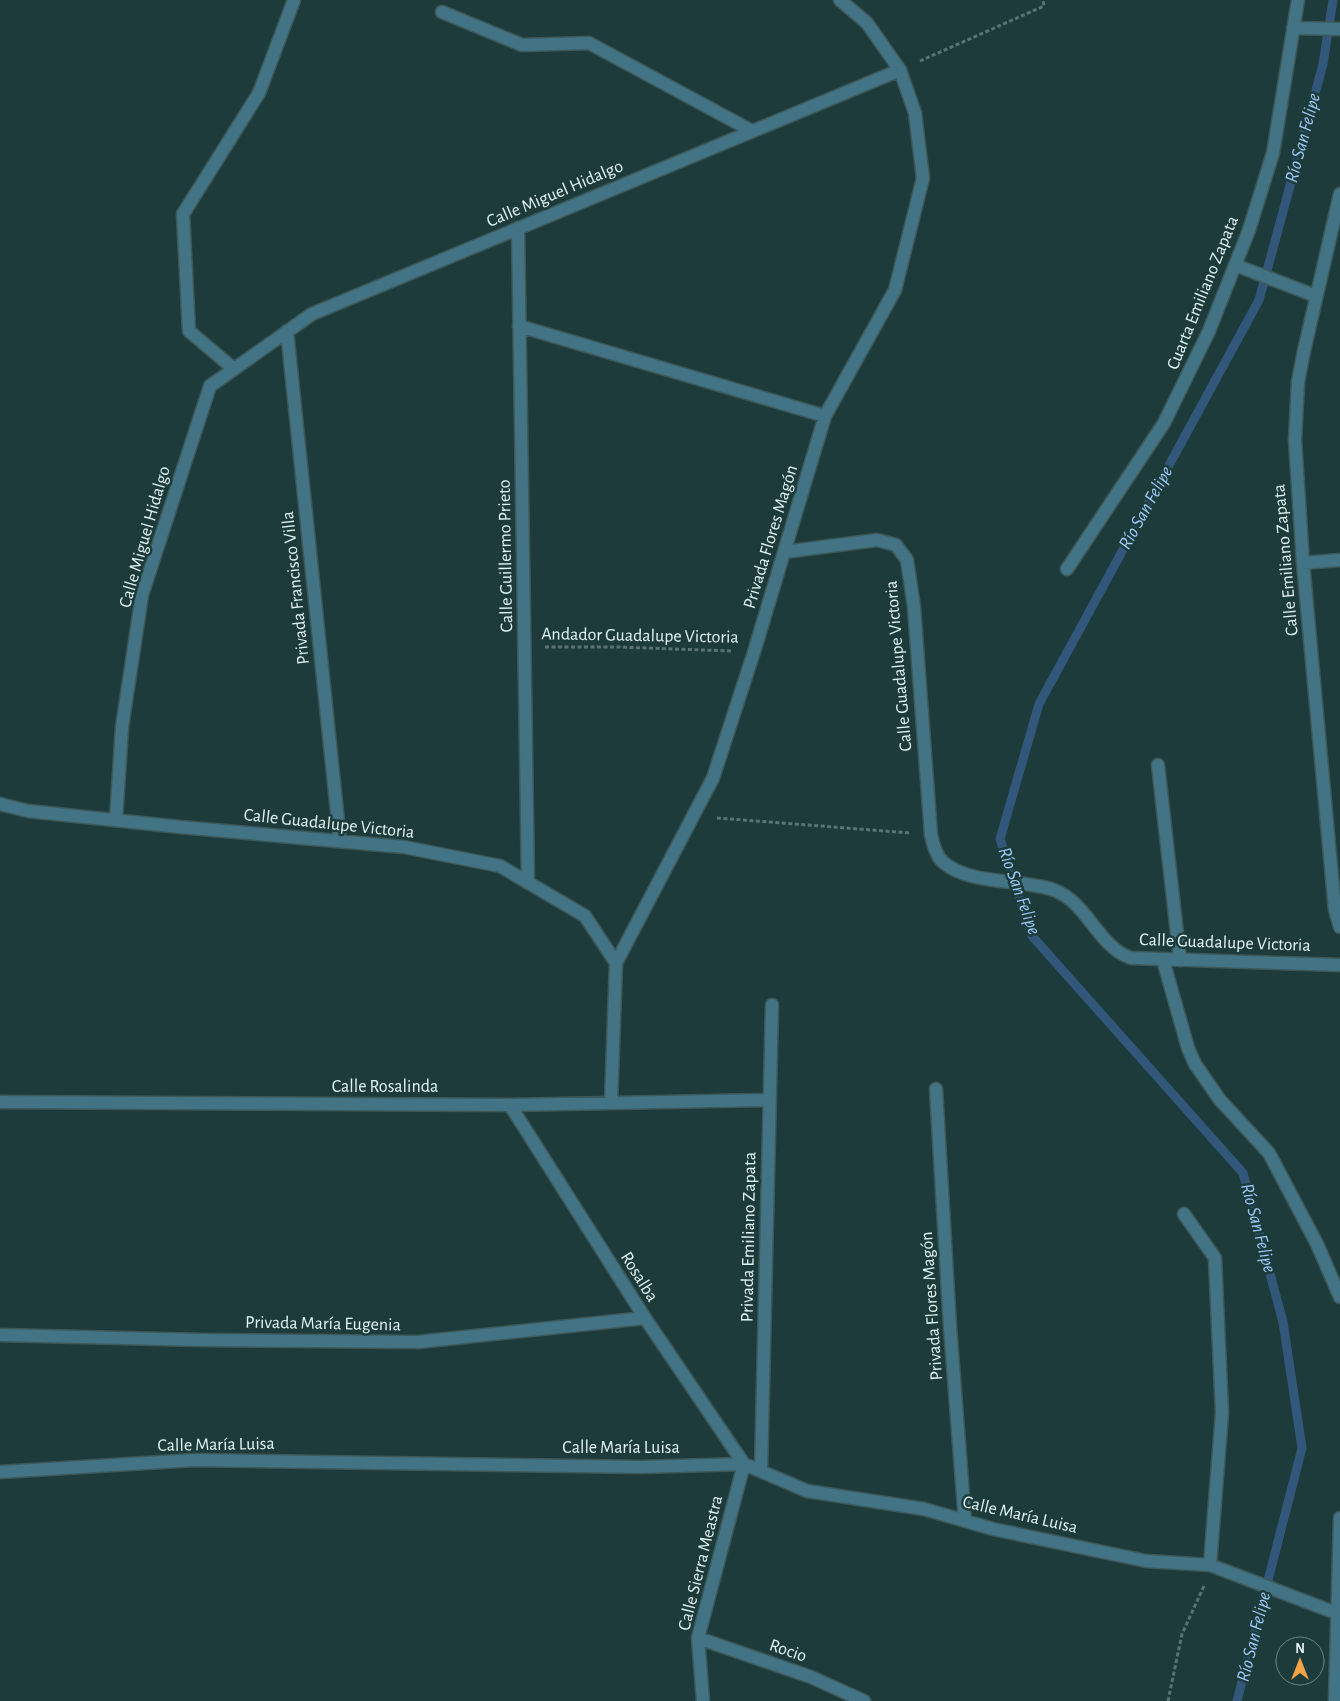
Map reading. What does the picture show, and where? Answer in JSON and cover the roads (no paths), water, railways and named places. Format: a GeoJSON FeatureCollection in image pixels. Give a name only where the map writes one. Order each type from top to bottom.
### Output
{"type":"FeatureCollection","features":[{"type":"Feature","properties":{"kind":"street"},"geometry":{"type":"LineString","coordinates":[[234,369],[189,330],[183,214],[259,93],[294,0]]}},
{"type":"Feature","properties":{"kind":"street","name":"Privada Flores Magón"},"geometry":{"type":"LineString","coordinates":[[611,1103],[616,963],[713,778],[754,652],[825,416],[895,290],[923,178],[915,113],[900,70],[867,23],[840,0]]}},
{"type":"Feature","properties":{"kind":"street","name":"Cuarta Emiliano Zapata"},"geometry":{"type":"LineString","coordinates":[[1067,569],[1164,423],[1209,331],[1255,212],[1273,152],[1298,0]]}},
{"type":"Feature","properties":{"kind":"street"},"geometry":{"type":"LineString","coordinates":[[442,12],[522,45],[589,43],[752,130]]}},
{"type":"Feature","properties":{"kind":"street"},"geometry":{"type":"LineString","coordinates":[[1293,28],[1340,29]]}},
{"type":"Feature","properties":{"kind":"street","name":"Calle Miguel Hidalgo"},"geometry":{"type":"LineString","coordinates":[[116,820],[122,727],[142,595],[210,386],[312,314],[900,70]]}},
{"type":"Feature","properties":{"kind":"street","name":"Calle Emiliano Zapata"},"geometry":{"type":"LineString","coordinates":[[1340,194],[1304,351],[1295,440],[1303,563],[1335,910],[1340,927]]}},
{"type":"Feature","properties":{"kind":"street","name":"Calle Guillermo Prieto"},"geometry":{"type":"LineString","coordinates":[[518,228],[528,883]]}},
{"type":"Feature","properties":{"kind":"street"},"geometry":{"type":"LineString","coordinates":[[1235,264],[1316,296]]}},
{"type":"Feature","properties":{"kind":"street"},"geometry":{"type":"LineString","coordinates":[[519,326],[825,416]]}},
{"type":"Feature","properties":{"kind":"street","name":"Privada Francisco Villa"},"geometry":{"type":"LineString","coordinates":[[287,331],[340,841]]}},
{"type":"Feature","properties":{"kind":"street","name":"Calle Guadalupe Victoria"},"geometry":{"type":"LineString","coordinates":[[784,552],[878,540],[896,545],[907,560],[914,607],[931,835],[942,861],[955,870],[976,876],[1046,888],[1069,899],[1114,950],[1122,955],[1162,960],[1340,965]]}},
{"type":"Feature","properties":{"kind":"street"},"geometry":{"type":"LineString","coordinates":[[1303,563],[1340,560]]}},
{"type":"Feature","properties":{"kind":"street"},"geometry":{"type":"LineString","coordinates":[[1158,765],[1180,960]]}},
{"type":"Feature","properties":{"kind":"street","name":"Calle Guadalupe Victoria"},"geometry":{"type":"LineString","coordinates":[[0,804],[28,811],[404,846],[500,866],[585,916],[616,963]]}},
{"type":"Feature","properties":{"kind":"street"},"geometry":{"type":"LineString","coordinates":[[1162,960],[1188,1048],[1196,1064],[1220,1100],[1269,1153],[1317,1244],[1340,1297]]}},
{"type":"Feature","properties":{"kind":"street","name":"Privada Emiliano Zapata"},"geometry":{"type":"LineString","coordinates":[[761,1471],[772,1004]]}},
{"type":"Feature","properties":{"kind":"street","name":"Privada Flores Magón"},"geometry":{"type":"LineString","coordinates":[[936,1089],[950,1327],[965,1521]]}},
{"type":"Feature","properties":{"kind":"street","name":"Calle Rosalinda"},"geometry":{"type":"LineString","coordinates":[[0,1102],[510,1105],[770,1100]]}},
{"type":"Feature","properties":{"kind":"street","name":"Rosalba"},"geometry":{"type":"LineString","coordinates":[[510,1105],[645,1318],[744,1464]]}},
{"type":"Feature","properties":{"kind":"street"},"geometry":{"type":"LineString","coordinates":[[1184,1214],[1215,1258],[1222,1413],[1210,1566]]}},
{"type":"Feature","properties":{"kind":"street","name":"Privada María Eugenia"},"geometry":{"type":"LineString","coordinates":[[0,1335],[202,1340],[418,1342],[645,1318]]}},
{"type":"Feature","properties":{"kind":"street","name":"Calle María Luisa"},"geometry":{"type":"LineString","coordinates":[[0,1472],[195,1460],[641,1467],[744,1464],[807,1491],[924,1509],[965,1521],[1146,1561],[1210,1566],[1336,1613]]}},
{"type":"Feature","properties":{"kind":"street","name":"Calle Sierra Meastra"},"geometry":{"type":"LineString","coordinates":[[703,1701],[698,1638],[744,1464]]}},
{"type":"Feature","properties":{"kind":"street"},"geometry":{"type":"LineString","coordinates":[[1335,1701],[1340,1518]]}},
{"type":"Feature","properties":{"kind":"street","name":"Rocio"},"geometry":{"type":"LineString","coordinates":[[698,1638],[811,1677],[864,1701]]}},
{"type":"Feature","properties":{"kind":"waterway","name":"Río San Felipe"},"geometry":{"type":"LineString","coordinates":[[1237,1701],[1302,1448],[1283,1322],[1243,1173],[1032,936],[1000,839],[1039,704],[1259,300],[1323,64],[1333,0]]}}]}
